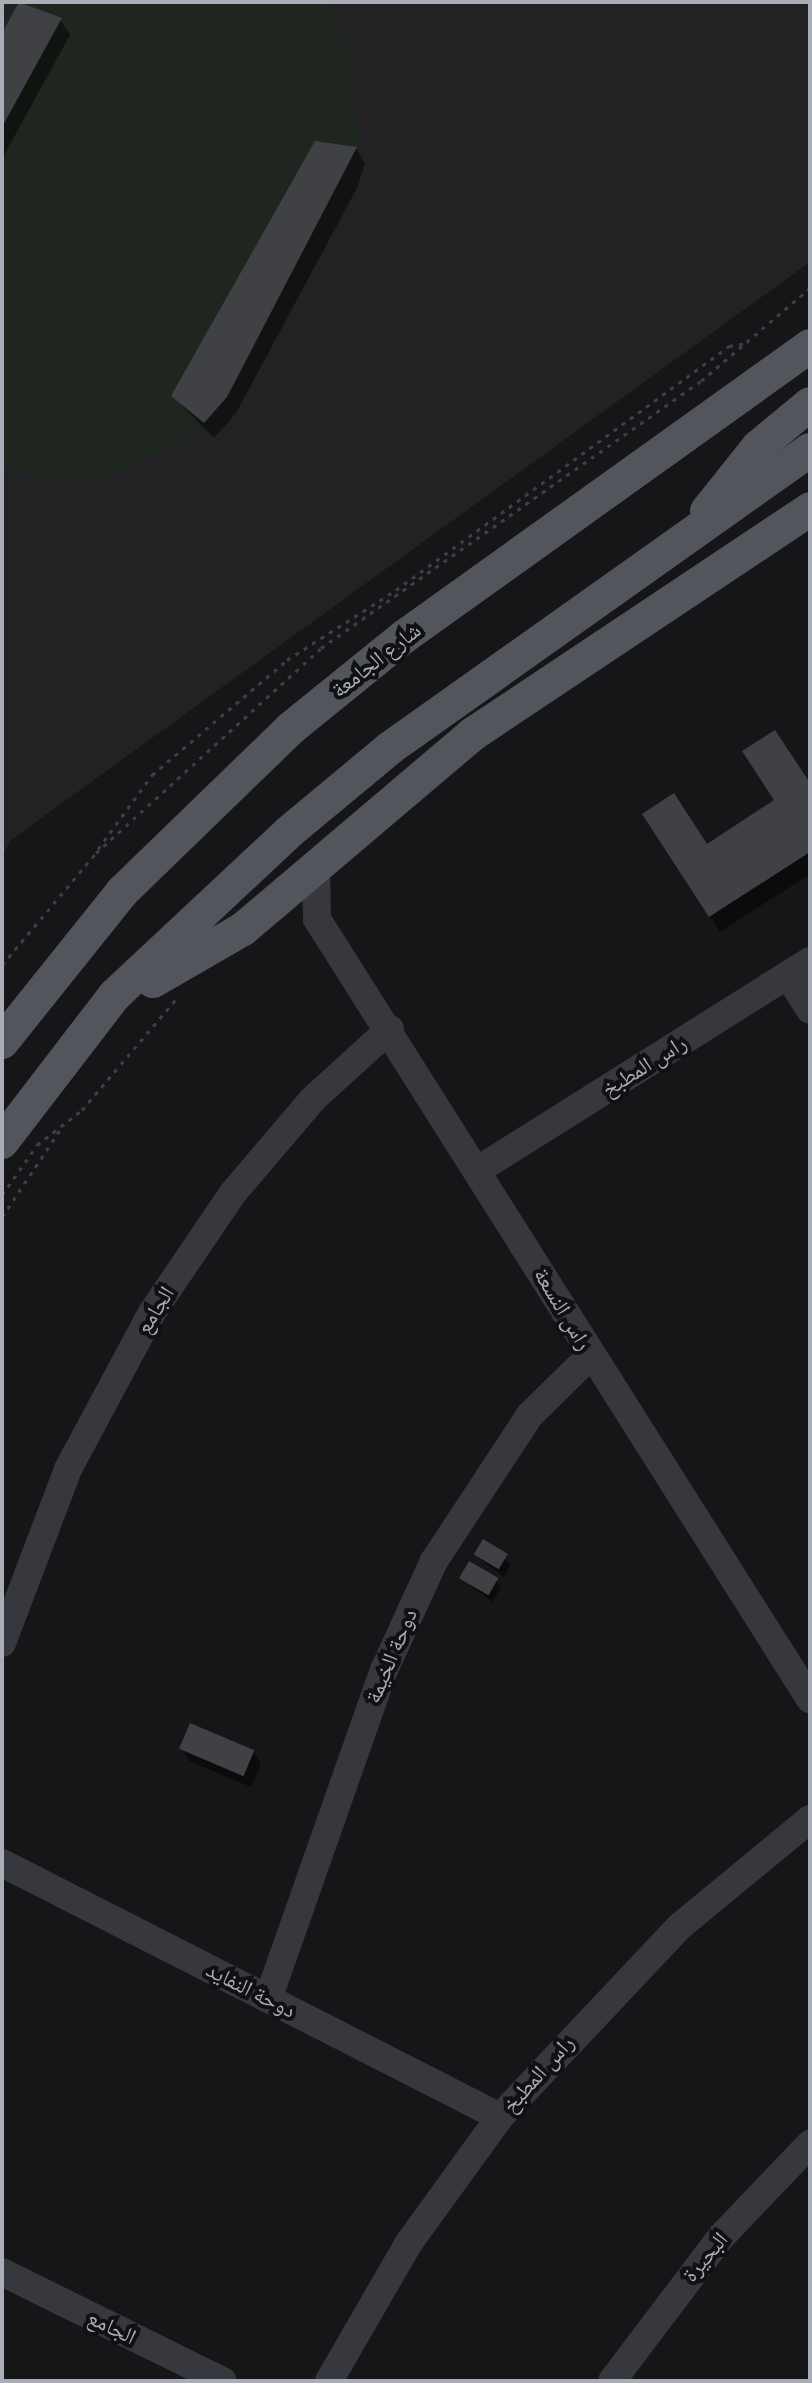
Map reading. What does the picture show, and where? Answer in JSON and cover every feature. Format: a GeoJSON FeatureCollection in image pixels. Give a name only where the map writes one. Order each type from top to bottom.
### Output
{"type":"FeatureCollection","features":[{"type":"Feature","properties":{"kind":"main road","name":"شارع الجامعة"},"geometry":{"type":"LineString","coordinates":[[2,1042],[122,892],[290,729],[405,636],[810,346]]}},
{"type":"Feature","properties":{"kind":"main road"},"geometry":{"type":"LineString","coordinates":[[692,535],[758,447],[810,404]]}},
{"type":"Feature","properties":{"kind":"main road"},"geometry":{"type":"LineString","coordinates":[[2,1142],[115,995],[210,901],[390,748],[810,450]]}},
{"type":"Feature","properties":{"kind":"main road"},"geometry":{"type":"LineString","coordinates":[[115,995],[164,975],[265,911],[473,734],[810,509]]}},
{"type":"Feature","properties":{"kind":"main road"},"geometry":{"type":"LineString","coordinates":[[322,860],[390,748]]}},
{"type":"Feature","properties":{"kind":"street"},"geometry":{"type":"LineString","coordinates":[[265,911],[317,919],[322,860]]}},
{"type":"Feature","properties":{"kind":"street","name":"راس النسعة"},"geometry":{"type":"LineString","coordinates":[[317,919],[390,1029],[591,1355],[810,1699]]}},
{"type":"Feature","properties":{"kind":"street"},"geometry":{"type":"LineString","coordinates":[[799,968],[810,1010]]}},
{"type":"Feature","properties":{"kind":"street","name":"راس المطبخ"},"geometry":{"type":"LineString","coordinates":[[478,1170],[799,968]]}},
{"type":"Feature","properties":{"kind":"street","name":"الجامع"},"geometry":{"type":"LineString","coordinates":[[2,1643],[68,1469],[177,1274],[313,1099],[390,1029]]}},
{"type":"Feature","properties":{"kind":"street","name":"دوحة الخيمة"},"geometry":{"type":"LineString","coordinates":[[268,1999],[379,1682],[422,1585],[502,1453],[591,1355]]}},
{"type":"Feature","properties":{"kind":"street","name":"راس المطبخ"},"geometry":{"type":"LineString","coordinates":[[329,2381],[408,2244],[500,2117],[650,1955],[810,1819]]}},
{"type":"Feature","properties":{"kind":"street","name":"دوحة النفايد"},"geometry":{"type":"LineString","coordinates":[[2,1863],[500,2117]]}},
{"type":"Feature","properties":{"kind":"street","name":"البحيرة"},"geometry":{"type":"LineString","coordinates":[[612,2381],[721,2237],[809,2153]]}},
{"type":"Feature","properties":{"kind":"street","name":"البحيرة"},"geometry":{"type":"LineString","coordinates":[[630,2381],[809,2153]]}},
{"type":"Feature","properties":{"kind":"street","name":"الجامع"},"geometry":{"type":"LineString","coordinates":[[2,2272],[223,2381]]}},
{"type":"Feature","properties":{"kind":"path"},"geometry":{"type":"LineString","coordinates":[[96,853],[321,648],[748,343],[810,288]]}},
{"type":"Feature","properties":{"kind":"path"},"geometry":{"type":"LineString","coordinates":[[2,965],[96,853],[152,775],[287,660],[396,590],[729,346],[748,343]]}},
{"type":"Feature","properties":{"kind":"path"},"geometry":{"type":"LineString","coordinates":[[2,1217],[64,1124],[187,987]]}},
{"type":"Feature","properties":{"kind":"path"},"geometry":{"type":"LineString","coordinates":[[2,1195],[37,1145],[64,1124]]}},
{"type":"Feature","properties":{"kind":"shaded area"},"geometry":{"type":"Polygon","coordinates":[[[2,2],[810,2],[810,262],[11,840],[2,856],[2,2]]]}},
{"type":"Feature","properties":{"kind":"shaded area"},"geometry":{"type":"Polygon","coordinates":[[[19,2],[326,2],[348,41],[356,77],[357,147],[348,172],[227,397],[194,436],[104,479],[47,482],[2,466],[2,33],[19,2]]]}},
{"type":"Feature","properties":{"kind":"building"},"geometry":{"type":"Polygon","coordinates":[[[19,2],[62,18],[2,127],[2,33],[19,2]]]}},
{"type":"Feature","properties":{"kind":"building"},"geometry":{"type":"Polygon","coordinates":[[[315,141],[357,147],[227,397],[204,423],[171,396],[315,141]]]}},
{"type":"Feature","properties":{"kind":"building"},"geometry":{"type":"Polygon","coordinates":[[[775,730],[810,783],[810,852],[709,917],[642,814],[674,793],[707,844],[774,800],[742,751],[775,730]]]}},
{"type":"Feature","properties":{"kind":"building"},"geometry":{"type":"Polygon","coordinates":[[[483,1539],[508,1554],[499,1569],[474,1554],[483,1539]]]}},
{"type":"Feature","properties":{"kind":"building"},"geometry":{"type":"Polygon","coordinates":[[[469,1561],[498,1578],[488,1595],[459,1578],[469,1561]]]}},
{"type":"Feature","properties":{"kind":"building"},"geometry":{"type":"Polygon","coordinates":[[[190,1723],[254,1750],[243,1776],[179,1749],[190,1723]]]}}]}
